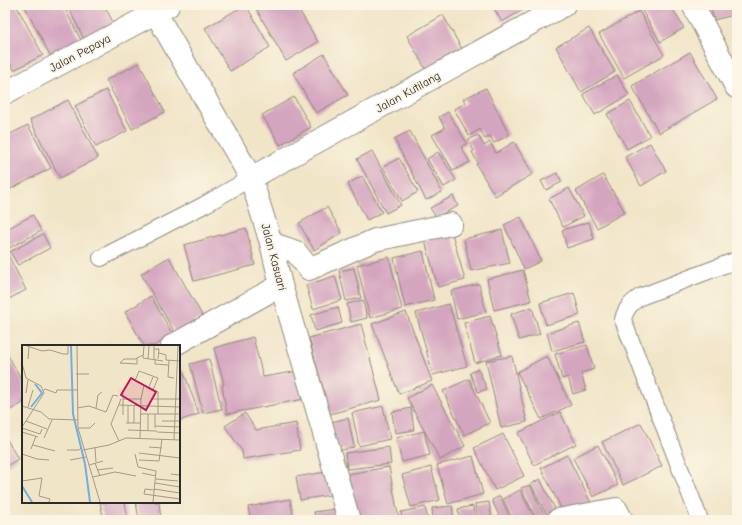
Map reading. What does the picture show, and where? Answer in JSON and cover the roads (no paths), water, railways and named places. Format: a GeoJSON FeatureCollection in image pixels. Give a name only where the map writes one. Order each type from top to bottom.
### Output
{"type":"FeatureCollection","features":[{"type":"Feature","properties":{"kind":"street","name":"Jalan Kutilang"},"geometry":{"type":"LineString","coordinates":[[251,178],[564,5]]}},
{"type":"Feature","properties":{"kind":"street"},"geometry":{"type":"LineString","coordinates":[[693,5],[736,87]]}},
{"type":"Feature","properties":{"kind":"street","name":"Jalan Kasuari"},"geometry":{"type":"LineString","coordinates":[[159,7],[251,178],[271,243],[281,286],[349,520]]}},
{"type":"Feature","properties":{"kind":"street","name":"Jalan Pepaya"},"geometry":{"type":"LineString","coordinates":[[5,93],[159,7]]}},
{"type":"Feature","properties":{"kind":"street"},"geometry":{"type":"LineString","coordinates":[[271,243],[296,252],[309,269],[375,240],[450,224]]}},
{"type":"Feature","properties":{"kind":"street"},"geometry":{"type":"LineString","coordinates":[[174,345],[281,286]]}},
{"type":"Feature","properties":{"kind":"street"},"geometry":{"type":"LineString","coordinates":[[558,520],[619,515]]}},
{"type":"Feature","properties":{"kind":"lane"},"geometry":{"type":"LineString","coordinates":[[100,258],[204,205],[251,178]]}},
{"type":"Feature","properties":{"kind":"lane"},"geometry":{"type":"LineString","coordinates":[[700,520],[623,320],[624,312],[640,297],[737,260]]}}]}
